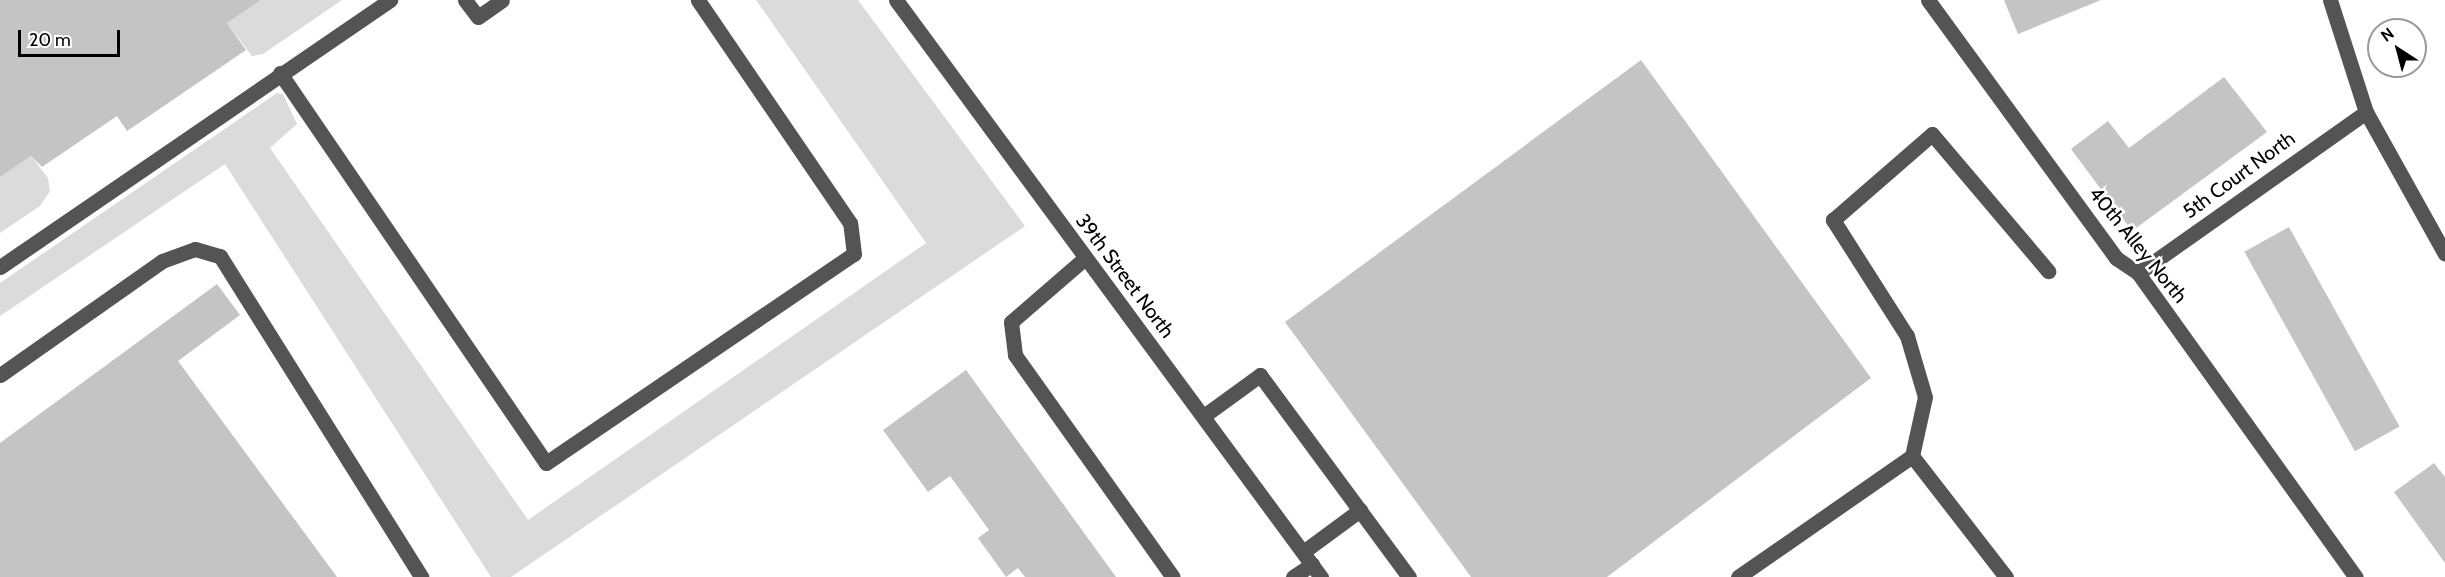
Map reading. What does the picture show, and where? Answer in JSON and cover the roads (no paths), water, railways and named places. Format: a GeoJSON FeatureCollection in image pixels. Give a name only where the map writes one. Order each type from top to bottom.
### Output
{"type":"FeatureCollection","features":[{"type":"Feature","properties":{"kind":"street"},"geometry":{"type":"LineString","coordinates":[[0,267],[280,73],[390,0]]}},
{"type":"Feature","properties":{"kind":"street"},"geometry":{"type":"LineString","coordinates":[[465,0],[478,17],[502,0]]}},
{"type":"Feature","properties":{"kind":"street"},"geometry":{"type":"LineString","coordinates":[[280,73],[546,463],[854,254],[850,223],[698,0]]}},
{"type":"Feature","properties":{"kind":"street","name":"39th Street North"},"geometry":{"type":"LineString","coordinates":[[896,0],[1085,258],[1205,415],[1321,577]]}},
{"type":"Feature","properties":{"kind":"street","name":"40th Alley North"},"geometry":{"type":"LineString","coordinates":[[1928,0],[2116,258],[2138,273],[2356,577]]}},
{"type":"Feature","properties":{"kind":"street"},"geometry":{"type":"LineString","coordinates":[[2330,0],[2366,112],[2445,254]]}},
{"type":"Feature","properties":{"kind":"street","name":"5th Court North"},"geometry":{"type":"LineString","coordinates":[[2138,273],[2366,112]]}},
{"type":"Feature","properties":{"kind":"street"},"geometry":{"type":"LineString","coordinates":[[1738,577],[1912,456],[1925,397],[1907,336],[1833,220],[1932,134],[2048,271]]}},
{"type":"Feature","properties":{"kind":"street"},"geometry":{"type":"LineString","coordinates":[[0,375],[162,261],[195,249],[220,256],[422,577]]}},
{"type":"Feature","properties":{"kind":"street"},"geometry":{"type":"LineString","coordinates":[[1085,258],[1011,322],[1015,355],[1173,577]]}},
{"type":"Feature","properties":{"kind":"street"},"geometry":{"type":"LineString","coordinates":[[1205,415],[1260,375],[1409,577]]}},
{"type":"Feature","properties":{"kind":"street"},"geometry":{"type":"LineString","coordinates":[[1912,456],[1952,501],[2006,577]]}},
{"type":"Feature","properties":{"kind":"street"},"geometry":{"type":"LineString","coordinates":[[1293,577],[1307,558],[1360,510]]}}]}
